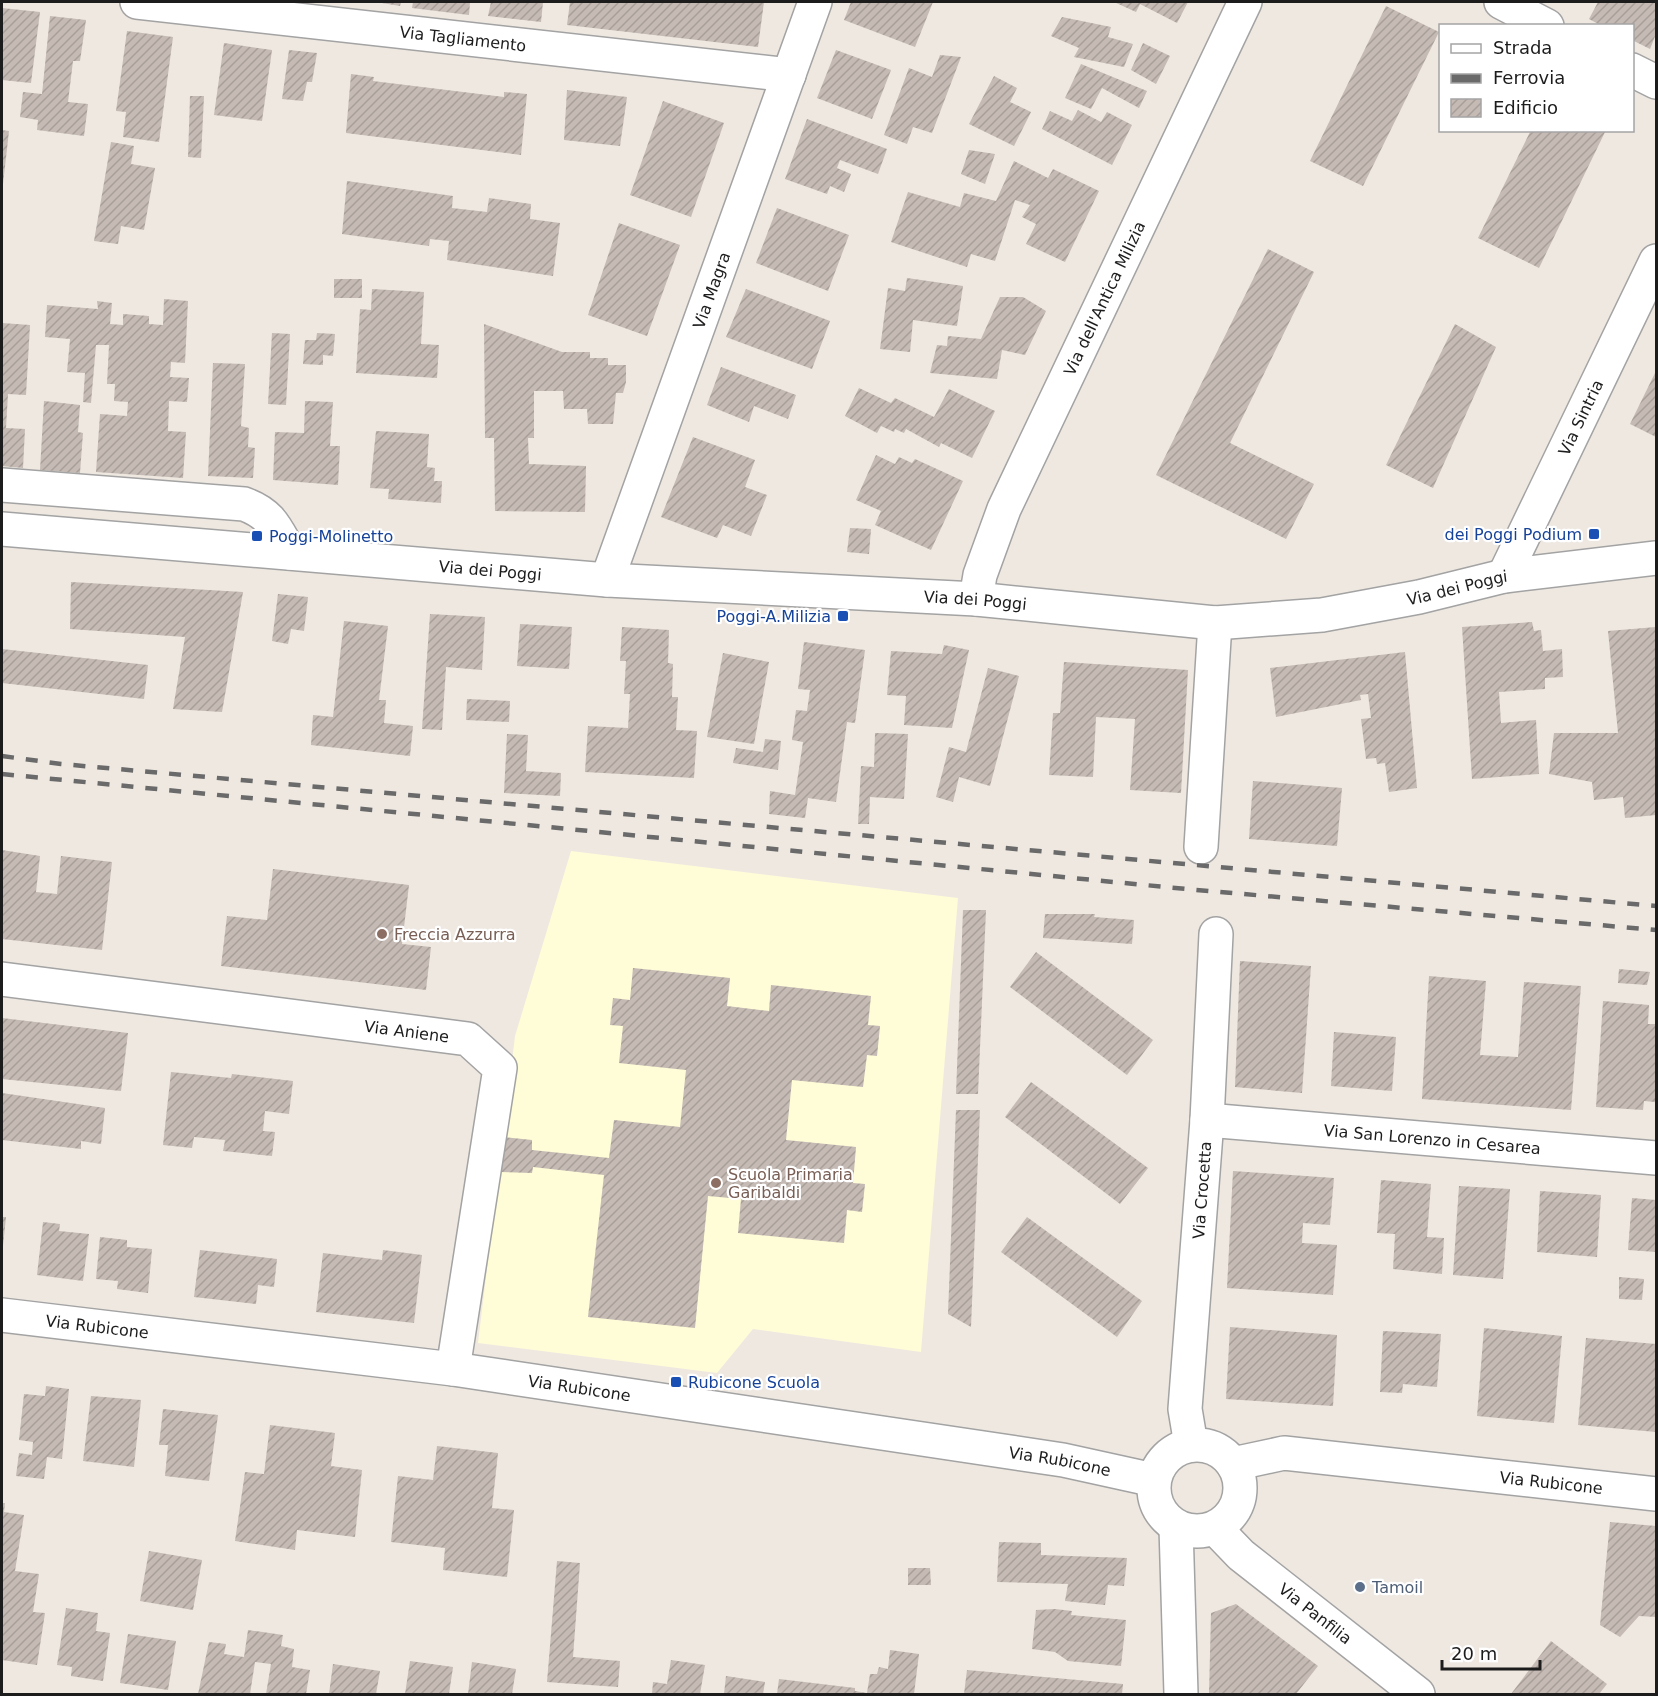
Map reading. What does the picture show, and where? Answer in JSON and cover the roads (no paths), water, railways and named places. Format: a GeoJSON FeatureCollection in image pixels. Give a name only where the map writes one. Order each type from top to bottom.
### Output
{"type":"FeatureCollection","features":[{"type":"Feature","properties":{"kind":"street","name":"Via Tagliamento"},"geometry":{"type":"LineString","coordinates":[[137,2],[789,75]]}},
{"type":"Feature","properties":{"kind":"street","name":"Via Magra"},"geometry":{"type":"LineString","coordinates":[[607,580],[815,2]]}},
{"type":"Feature","properties":{"kind":"street","name":"Via dell'Antica Milizia"},"geometry":{"type":"LineString","coordinates":[[976,599],[980,575],[1004,509],[1245,2]]}},
{"type":"Feature","properties":{"kind":"street"},"geometry":{"type":"LineString","coordinates":[[1501,2],[1543,24]]}},
{"type":"Feature","properties":{"kind":"street"},"geometry":{"type":"LineString","coordinates":[[1634,71],[1656,82]]}},
{"type":"Feature","properties":{"kind":"street","name":"Via Sintria"},"geometry":{"type":"LineString","coordinates":[[1504,576],[1656,261]]}},
{"type":"Feature","properties":{"kind":"street"},"geometry":{"type":"LineString","coordinates":[[2,485],[244,504],[270,518],[290,553]]}},
{"type":"Feature","properties":{"kind":"street","name":"Via dei Poggi"},"geometry":{"type":"LineString","coordinates":[[2,529],[607,580],[976,599],[1215,623],[1322,615],[1419,597],[1504,576],[1656,558]]}},
{"type":"Feature","properties":{"kind":"street"},"geometry":{"type":"LineString","coordinates":[[1201,847],[1215,623]]}},
{"type":"Feature","properties":{"kind":"street","name":"Via Crocetta"},"geometry":{"type":"LineString","coordinates":[[1191,1445],[1185,1409],[1207,1120],[1216,934]]}},
{"type":"Feature","properties":{"kind":"street","name":"Via Aniene"},"geometry":{"type":"LineString","coordinates":[[2,979],[468,1039],[500,1068],[453,1369]]}},
{"type":"Feature","properties":{"kind":"street","name":"Via San Lorenzo in Cesarea"},"geometry":{"type":"LineString","coordinates":[[1207,1120],[1656,1158]]}},
{"type":"Feature","properties":{"kind":"street","name":"Via Rubicone"},"geometry":{"type":"LineString","coordinates":[[2,1315],[453,1369],[1063,1460],[1154,1480]]}},
{"type":"Feature","properties":{"kind":"street"},"geometry":{"type":"LineString","coordinates":[[1191,1445],[1215,1449],[1233,1464],[1239,1485],[1236,1507],[1227,1519],[1215,1528],[1196,1531],[1176,1527],[1157,1507],[1153,1494],[1158,1467],[1178,1449],[1191,1445]]}},
{"type":"Feature","properties":{"kind":"street","name":"Via Rubicone"},"geometry":{"type":"LineString","coordinates":[[1233,1464],[1284,1453],[1656,1494]]}},
{"type":"Feature","properties":{"kind":"street"},"geometry":{"type":"LineString","coordinates":[[1176,1527],[1181,1695]]}},
{"type":"Feature","properties":{"kind":"street","name":"Via Panfilia"},"geometry":{"type":"LineString","coordinates":[[1215,1528],[1241,1555],[1418,1695]]}},
{"type":"Feature","properties":{"kind":"railway"},"geometry":{"type":"LineString","coordinates":[[2,756],[61,764],[1656,906]]}},
{"type":"Feature","properties":{"kind":"railway"},"geometry":{"type":"LineString","coordinates":[[2,774],[1186,889],[1656,930]]}},
{"type":"Feature","properties":{"kind":"place","name":"dei Poggi Podium"},"geometry":{"type":"Point","coordinates":[1594,534]}},
{"type":"Feature","properties":{"kind":"place","name":"Poggi-Molinetto"},"geometry":{"type":"Point","coordinates":[257,536]}},
{"type":"Feature","properties":{"kind":"place","name":"Poggi-A.Milizia"},"geometry":{"type":"Point","coordinates":[843,616]}},
{"type":"Feature","properties":{"kind":"place","name":"Freccia Azzurra"},"geometry":{"type":"Point","coordinates":[382,934]}},
{"type":"Feature","properties":{"kind":"place","name":"Scuola Primaria Garibaldi"},"geometry":{"type":"Point","coordinates":[716,1183]}},
{"type":"Feature","properties":{"kind":"place","name":"Rubicone Scuola"},"geometry":{"type":"Point","coordinates":[676,1382]}},
{"type":"Feature","properties":{"kind":"place","name":"Tamoil"},"geometry":{"type":"Point","coordinates":[1360,1587]}}]}
